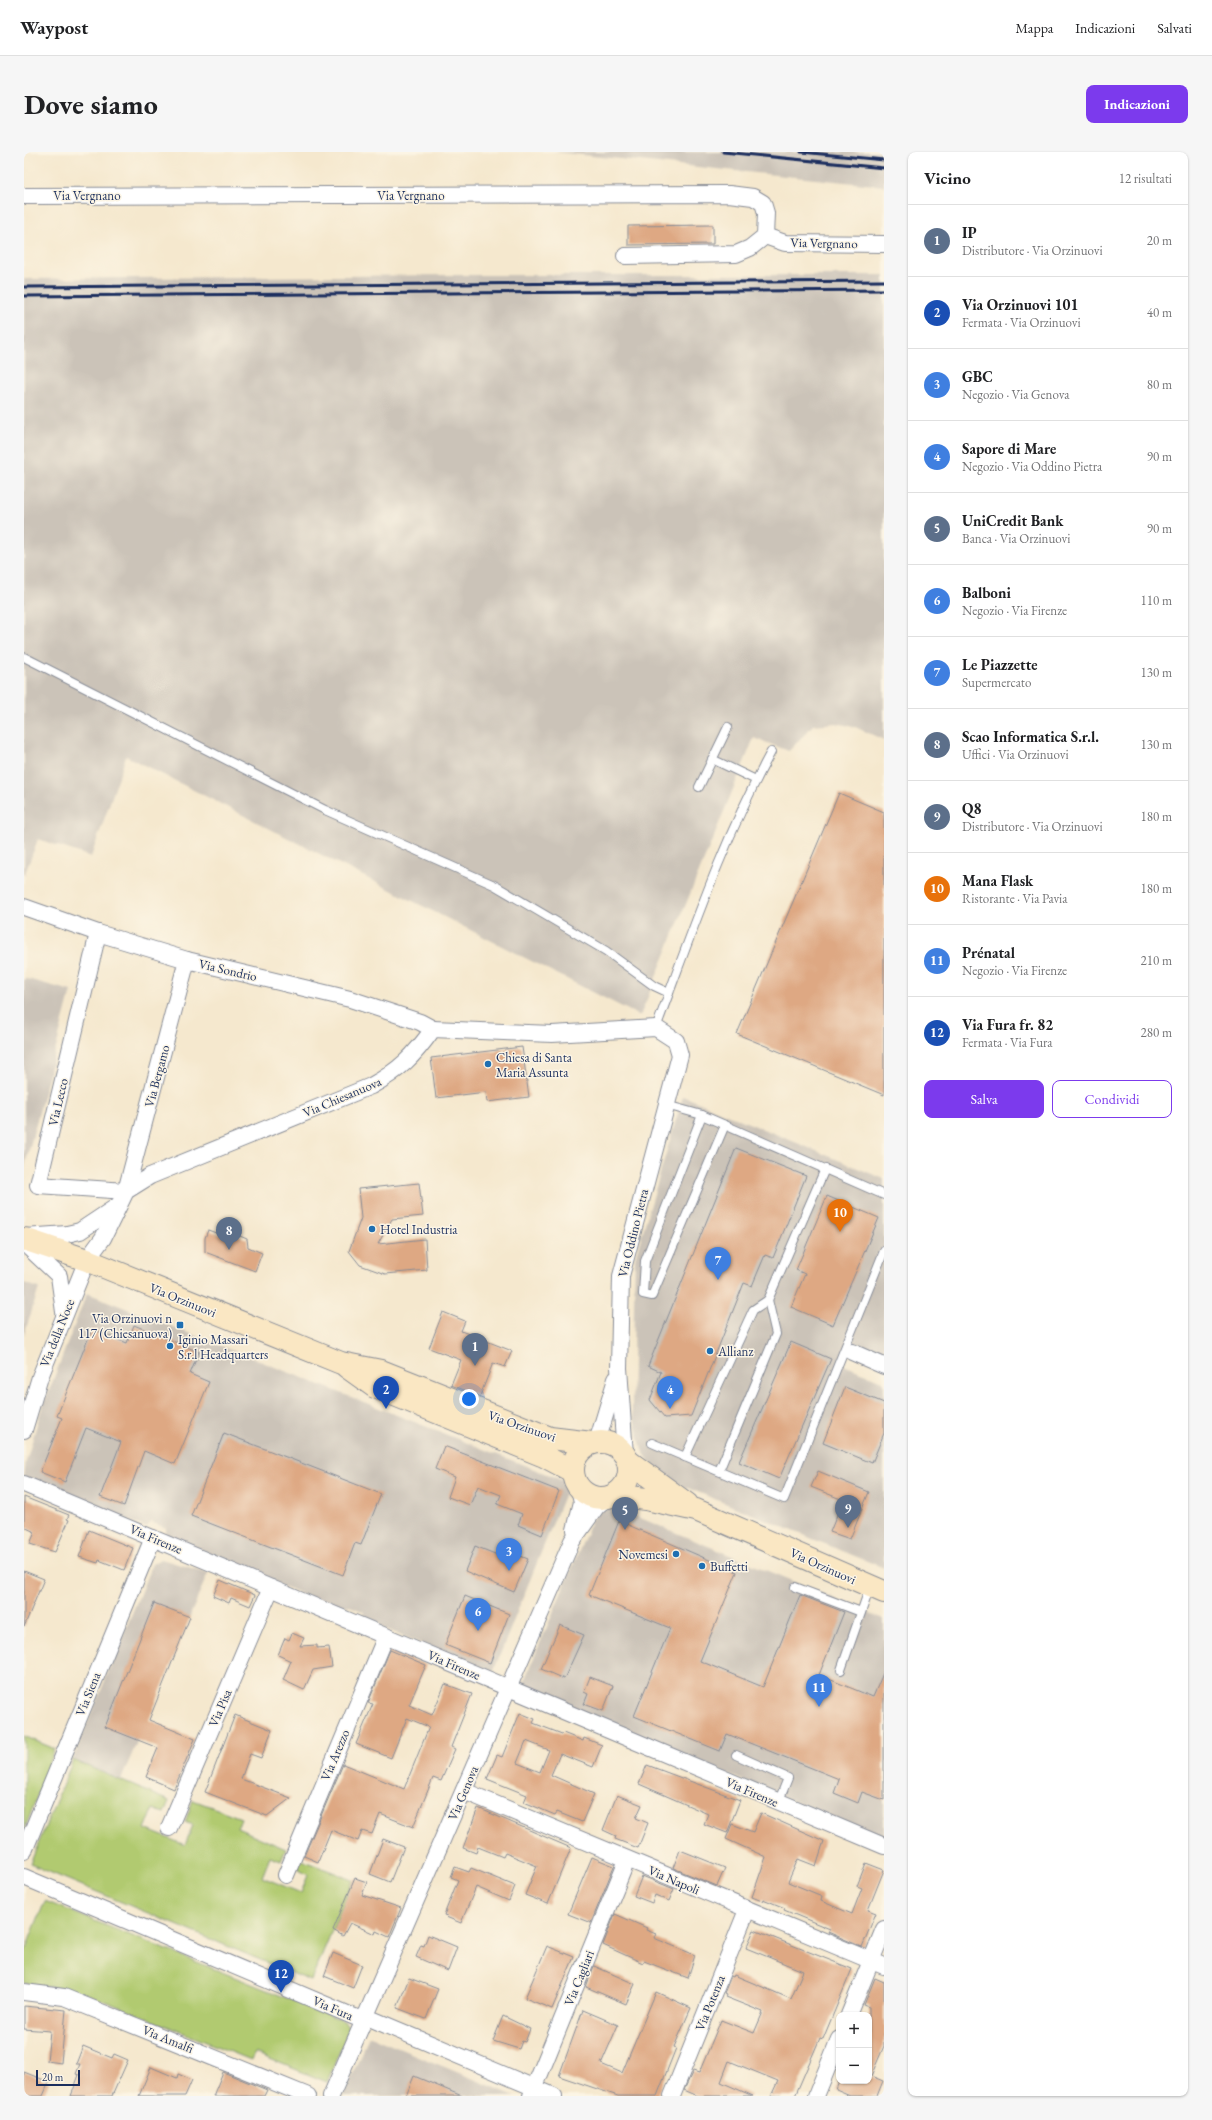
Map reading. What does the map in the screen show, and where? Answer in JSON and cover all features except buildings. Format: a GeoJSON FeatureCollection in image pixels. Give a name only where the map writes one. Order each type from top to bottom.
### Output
{"type":"FeatureCollection","features":[{"type":"Feature","properties":{"kind":"main road","name":"Via Orzinuovi"},"geometry":{"type":"LineString","coordinates":[[24,1238],[87,1260],[341,1363],[381,1371],[550,1438],[612,1444],[627,1458],[696,1510]]}},
{"type":"Feature","properties":{"kind":"main road","name":"Via Orzinuovi"},"geometry":{"type":"LineString","coordinates":[[341,1363],[375,1387],[544,1456],[576,1479],[594,1497],[646,1499],[696,1510],[877,1589]]}},
{"type":"Feature","properties":{"kind":"main road"},"geometry":{"type":"LineString","coordinates":[[576,1479],[574,1462],[580,1450],[594,1442]]}},
{"type":"Feature","properties":{"kind":"main road"},"geometry":{"type":"LineString","coordinates":[[610,1497],[623,1489],[628,1479],[627,1458]]}},
{"type":"Feature","properties":{"kind":"street","name":"Via Vergnano"},"geometry":{"type":"LineString","coordinates":[[24,196],[729,194],[753,197],[763,203],[766,213],[766,236],[785,243],[884,244]]}},
{"type":"Feature","properties":{"kind":"street"},"geometry":{"type":"LineString","coordinates":[[625,256],[736,254],[750,248],[766,236]]}},
{"type":"Feature","properties":{"kind":"street","name":"Via Sondrio"},"geometry":{"type":"LineString","coordinates":[[24,907],[98,933],[187,960],[350,999],[420,1022],[433,1029]]}},
{"type":"Feature","properties":{"kind":"street","name":"Via Lecco"},"geometry":{"type":"LineString","coordinates":[[98,933],[38,1185],[122,1198]]}},
{"type":"Feature","properties":{"kind":"street","name":"Via Bergamo"},"geometry":{"type":"LineString","coordinates":[[122,1198],[187,960]]}},
{"type":"Feature","properties":{"kind":"street"},"geometry":{"type":"LineString","coordinates":[[433,1029],[552,1034],[656,1028]]}},
{"type":"Feature","properties":{"kind":"street","name":"Via Oddino Pietra"},"geometry":{"type":"LineString","coordinates":[[627,1458],[619,1368],[621,1276],[680,1055],[676,1041],[656,1028]]}},
{"type":"Feature","properties":{"kind":"street","name":"Via Chiesanuova"},"geometry":{"type":"LineString","coordinates":[[24,1238],[67,1234],[80,1231],[150,1176],[371,1086],[394,1073],[416,1053],[433,1029]]}},
{"type":"Feature","properties":{"kind":"street"},"geometry":{"type":"LineString","coordinates":[[87,1260],[103,1238],[122,1198]]}},
{"type":"Feature","properties":{"kind":"street"},"geometry":{"type":"LineString","coordinates":[[24,1242],[59,1276],[64,1314]]}},
{"type":"Feature","properties":{"kind":"street","name":"Via della Noce"},"geometry":{"type":"LineString","coordinates":[[24,1430],[40,1377],[64,1314],[87,1260]]}},
{"type":"Feature","properties":{"kind":"street"},"geometry":{"type":"LineString","coordinates":[[852,1352],[884,1366]]}},
{"type":"Feature","properties":{"kind":"street"},"geometry":{"type":"LineString","coordinates":[[594,1442],[619,1368]]}},
{"type":"Feature","properties":{"kind":"street"},"geometry":{"type":"LineString","coordinates":[[572,1542],[582,1502],[576,1479]]}},
{"type":"Feature","properties":{"kind":"street","name":"Via Firenze"},"geometry":{"type":"LineString","coordinates":[[24,1484],[508,1687],[778,1803],[884,1846]]}},
{"type":"Feature","properties":{"kind":"street","name":"Via Genova"},"geometry":{"type":"LineString","coordinates":[[331,2096],[367,2017],[508,1687],[572,1542],[597,1506],[610,1497]]}},
{"type":"Feature","properties":{"kind":"street","name":"Via Siena"},"geometry":{"type":"LineString","coordinates":[[24,1851],[153,1538]]}},
{"type":"Feature","properties":{"kind":"street","name":"Via Pisa"},"geometry":{"type":"LineString","coordinates":[[169,1828],[271,1588]]}},
{"type":"Feature","properties":{"kind":"street","name":"Via Arezzo"},"geometry":{"type":"LineString","coordinates":[[286,1875],[386,1636]]}},
{"type":"Feature","properties":{"kind":"street","name":"Via Napoli"},"geometry":{"type":"LineString","coordinates":[[464,1791],[877,1963]]}},
{"type":"Feature","properties":{"kind":"street","name":"Via Cagliari"},"geometry":{"type":"LineString","coordinates":[[533,2092],[627,1860]]}},
{"type":"Feature","properties":{"kind":"street","name":"Via Fura"},"geometry":{"type":"LineString","coordinates":[[24,1877],[357,2018],[367,2017],[533,2092],[554,2096]]}},
{"type":"Feature","properties":{"kind":"street","name":"Via Potenza"},"geometry":{"type":"LineString","coordinates":[[672,2096],[747,1910]]}},
{"type":"Feature","properties":{"kind":"street"},"geometry":{"type":"LineString","coordinates":[[851,2012],[877,1963],[884,1929]]}},
{"type":"Feature","properties":{"kind":"street","name":"Via Amalfi"},"geometry":{"type":"LineString","coordinates":[[24,1992],[64,1997],[308,2096]]}},
{"type":"Feature","properties":{"kind":"street"},"geometry":{"type":"LineString","coordinates":[[816,2096],[836,2046]]}},
{"type":"Feature","properties":{"kind":"lane"},"geometry":{"type":"LineString","coordinates":[[24,658],[325,810],[494,885],[606,951],[654,986],[669,993]]}},
{"type":"Feature","properties":{"kind":"lane"},"geometry":{"type":"LineString","coordinates":[[698,787],[728,726]]}},
{"type":"Feature","properties":{"kind":"lane"},"geometry":{"type":"LineString","coordinates":[[656,1028],[714,874],[756,780],[772,752]]}},
{"type":"Feature","properties":{"kind":"lane"},"geometry":{"type":"LineString","coordinates":[[712,759],[756,780]]}},
{"type":"Feature","properties":{"kind":"lane"},"geometry":{"type":"LineString","coordinates":[[666,1106],[702,1115],[884,1195]]}},
{"type":"Feature","properties":{"kind":"lane"},"geometry":{"type":"LineString","coordinates":[[702,1115],[645,1261],[643,1294],[652,1296],[725,1125]]}},
{"type":"Feature","properties":{"kind":"lane"},"geometry":{"type":"LineString","coordinates":[[685,1457],[753,1310],[768,1300],[825,1169]]}},
{"type":"Feature","properties":{"kind":"lane"},"geometry":{"type":"LineString","coordinates":[[652,1443],[784,1499],[884,1251]]}},
{"type":"Feature","properties":{"kind":"lane"},"geometry":{"type":"LineString","coordinates":[[719,1471],[776,1334],[768,1300]]}},
{"type":"Feature","properties":{"kind":"lane"},"geometry":{"type":"LineString","coordinates":[[795,1587],[862,1612]]}},
{"type":"Feature","properties":{"kind":"lane"},"geometry":{"type":"LineString","coordinates":[[841,1670],[862,1612],[877,1589]]}},
{"type":"Feature","properties":{"kind":"lane"},"geometry":{"type":"LineString","coordinates":[[736,1755],[788,1778],[778,1803]]}},
{"type":"Feature","properties":{"kind":"shaded area"},"geometry":{"type":"Polygon","coordinates":[[[553,152],[884,152],[884,186],[805,178],[553,152]]]}},
{"type":"Feature","properties":{"kind":"shaded area"},"geometry":{"type":"Polygon","coordinates":[[[448,275],[884,275],[884,740],[855,727],[836,723],[813,725],[789,751],[754,738],[640,1016],[126,756],[91,857],[38,839],[24,876],[24,279],[448,275]]]}},
{"type":"Feature","properties":{"kind":"shaded area"},"geometry":{"type":"Polygon","coordinates":[[[24,978],[71,991],[24,1169],[24,978]]]}},
{"type":"Feature","properties":{"kind":"shaded area"},"geometry":{"type":"Polygon","coordinates":[[[683,1096],[884,1179],[884,1353],[876,1357],[850,1346],[842,1364],[884,1382],[884,1568],[678,1484],[656,1471],[642,1450],[632,1411],[635,1258],[683,1096]]]}},
{"type":"Feature","properties":{"kind":"shaded area"},"geometry":{"type":"Polygon","coordinates":[[[24,1283],[39,1288],[24,1335],[24,1283]]]}},
{"type":"Feature","properties":{"kind":"shaded area"},"geometry":{"type":"Polygon","coordinates":[[[87,1293],[569,1483],[493,1672],[361,1619],[364,1612],[348,1605],[342,1611],[166,1536],[166,1528],[151,1522],[147,1528],[24,1477],[26,1462],[40,1414],[87,1293]]]}},
{"type":"Feature","properties":{"kind":"shaded area"},"geometry":{"type":"Polygon","coordinates":[[[604,1503],[884,1619],[884,1839],[521,1688],[599,1504],[604,1503]]]}},
{"type":"Feature","properties":{"kind":"shaded area"},"geometry":{"type":"Polygon","coordinates":[[[161,1559],[208,1573],[121,1780],[73,1760],[152,1564],[161,1559]]]}},
{"type":"Feature","properties":{"kind":"shaded area"},"geometry":{"type":"Polygon","coordinates":[[[369,2036],[515,2096],[343,2096],[369,2036]]]}},
{"type":"Feature","properties":{"kind":"green space"},"geometry":{"type":"Polygon","coordinates":[[[24,1736],[55,1749],[24,1831],[24,1736]]]}},
{"type":"Feature","properties":{"kind":"green space"},"geometry":{"type":"Polygon","coordinates":[[[73,1760],[169,1801],[164,1813],[153,1809],[145,1829],[185,1845],[193,1825],[185,1822],[193,1800],[241,1818],[237,1828],[286,1849],[281,1861],[270,1857],[262,1877],[301,1893],[308,1875],[299,1870],[299,1859],[353,1880],[311,1981],[30,1864],[73,1760]]]}},
{"type":"Feature","properties":{"kind":"green space"},"geometry":{"type":"Polygon","coordinates":[[[45,1901],[344,2021],[349,2029],[327,2082],[255,2053],[251,2060],[82,1992],[24,1983],[24,1953],[45,1901]]]}},
{"type":"Feature","properties":{"kind":"railway"},"geometry":{"type":"LineString","coordinates":[[723,152],[884,168]]}},
{"type":"Feature","properties":{"kind":"railway"},"geometry":{"type":"LineString","coordinates":[[801,152],[884,160]]}},
{"type":"Feature","properties":{"kind":"railway"},"geometry":{"type":"LineString","coordinates":[[24,287],[884,281]]}},
{"type":"Feature","properties":{"kind":"railway"},"geometry":{"type":"LineString","coordinates":[[24,296],[884,290]]}},
{"type":"Feature","properties":{"kind":"place","name":"Chiesa di Santa Maria Assunta"},"geometry":{"type":"Point","coordinates":[488,1064]}},
{"type":"Feature","properties":{"kind":"place","name":"Hotel Industria"},"geometry":{"type":"Point","coordinates":[372,1229]}},
{"type":"Feature","properties":{"kind":"place","name":"Mana Flask"},"geometry":{"type":"Point","coordinates":[840,1232]}},
{"type":"Feature","properties":{"kind":"place","name":"Scao Informatica S.r.l."},"geometry":{"type":"Point","coordinates":[229,1250]}},
{"type":"Feature","properties":{"kind":"place","name":"Le Piazzette"},"geometry":{"type":"Point","coordinates":[718,1280]}},
{"type":"Feature","properties":{"kind":"place","name":"Via Orzinuovi n 117 (Chiesanuova)"},"geometry":{"type":"Point","coordinates":[180,1325]}},
{"type":"Feature","properties":{"kind":"place","name":"Iginio Massari S.r.l Headquarters"},"geometry":{"type":"Point","coordinates":[170,1346]}},
{"type":"Feature","properties":{"kind":"place","name":"Allianz"},"geometry":{"type":"Point","coordinates":[710,1351]}},
{"type":"Feature","properties":{"kind":"place","name":"IP"},"geometry":{"type":"Point","coordinates":[475,1366]}},
{"type":"Feature","properties":{"kind":"place","name":"Via Orzinuovi 101"},"geometry":{"type":"Point","coordinates":[386,1409]}},
{"type":"Feature","properties":{"kind":"place","name":"Sapore di Mare"},"geometry":{"type":"Point","coordinates":[670,1409]}},
{"type":"Feature","properties":{"kind":"place","name":"Q8"},"geometry":{"type":"Point","coordinates":[848,1528]}},
{"type":"Feature","properties":{"kind":"place","name":"UniCredit Bank"},"geometry":{"type":"Point","coordinates":[625,1530]}},
{"type":"Feature","properties":{"kind":"place","name":"Novemesi"},"geometry":{"type":"Point","coordinates":[676,1554]}},
{"type":"Feature","properties":{"kind":"place","name":"Buffetti"},"geometry":{"type":"Point","coordinates":[702,1566]}},
{"type":"Feature","properties":{"kind":"place","name":"GBC"},"geometry":{"type":"Point","coordinates":[509,1571]}},
{"type":"Feature","properties":{"kind":"place","name":"Balboni"},"geometry":{"type":"Point","coordinates":[478,1631]}},
{"type":"Feature","properties":{"kind":"place","name":"Prénatal"},"geometry":{"type":"Point","coordinates":[819,1707]}},
{"type":"Feature","properties":{"kind":"place","name":"Via Fura fr. 82"},"geometry":{"type":"Point","coordinates":[281,1993]}}]}
